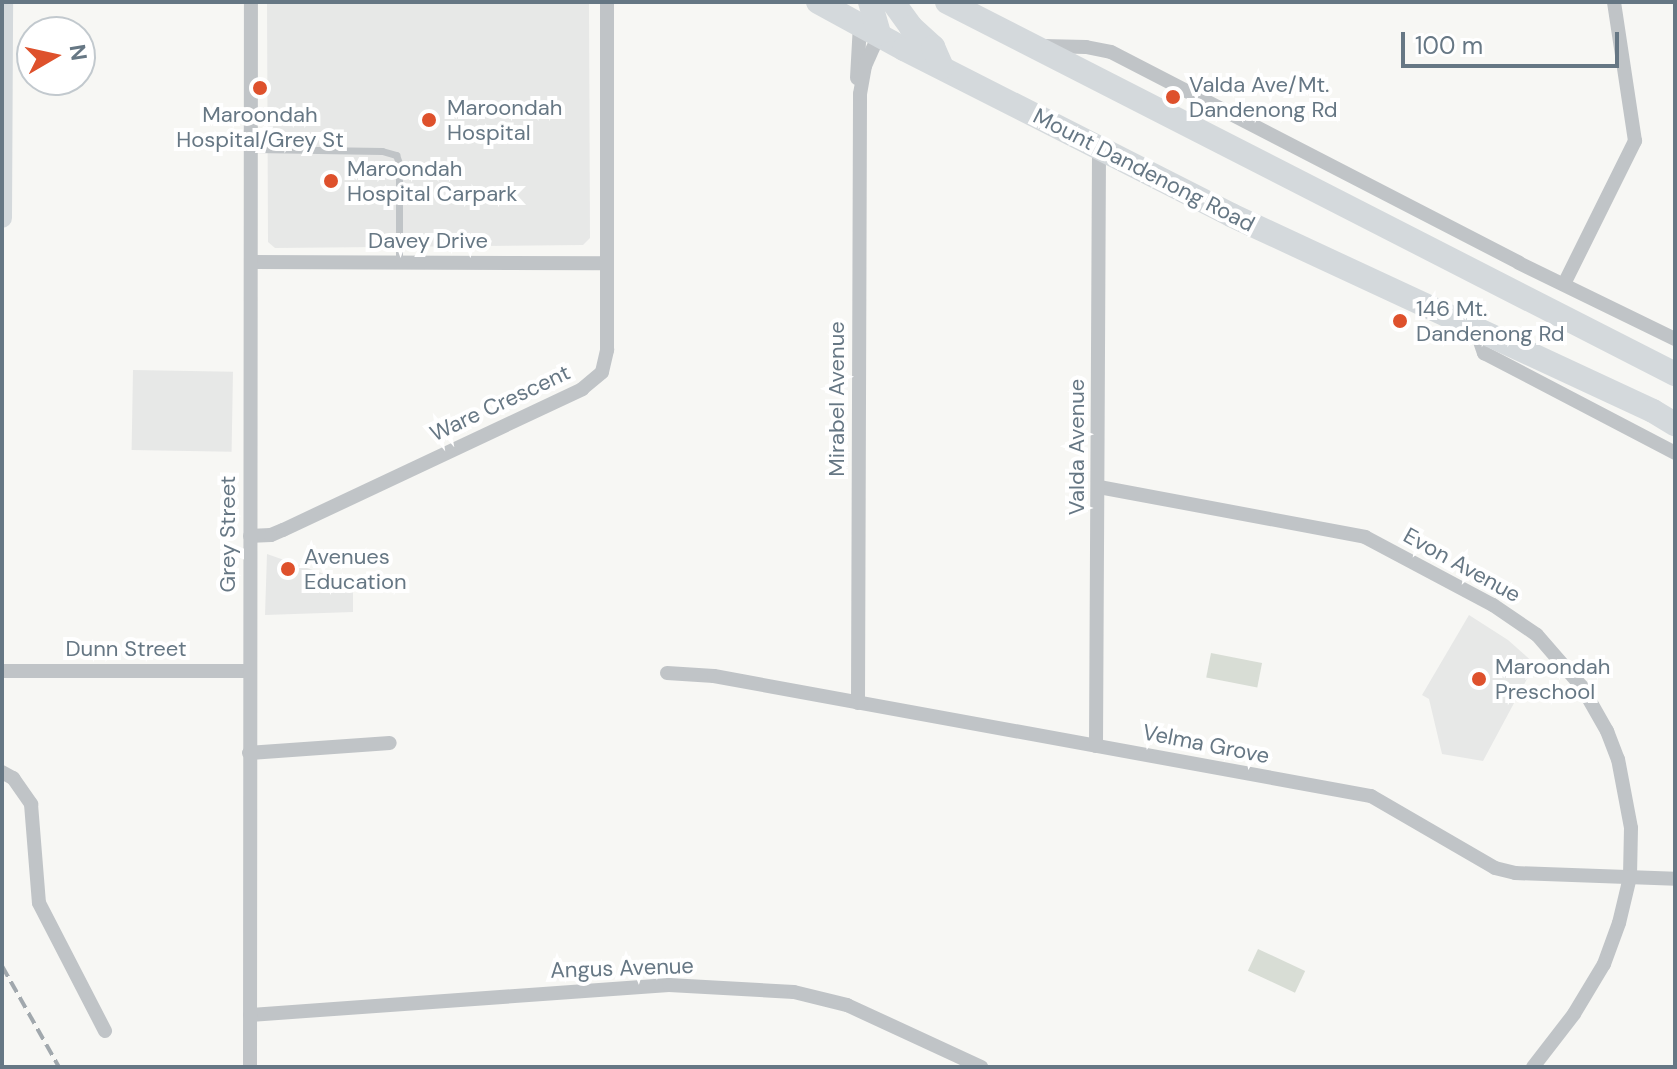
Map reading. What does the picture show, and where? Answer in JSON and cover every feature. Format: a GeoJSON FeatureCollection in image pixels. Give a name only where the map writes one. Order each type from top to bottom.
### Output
{"type":"FeatureCollection","features":[{"type":"Feature","properties":{"kind":"main road"},"geometry":{"type":"LineString","coordinates":[[2,218],[3,2]]}},
{"type":"Feature","properties":{"kind":"main road","name":"Mount Dandenong Road"},"geometry":{"type":"LineString","coordinates":[[818,2],[870,15],[942,67],[1099,147],[1296,246],[1475,327],[1675,424]]}},
{"type":"Feature","properties":{"kind":"main road"},"geometry":{"type":"LineString","coordinates":[[870,15],[893,2],[911,27],[933,47],[942,67]]}},
{"type":"Feature","properties":{"kind":"main road"},"geometry":{"type":"LineString","coordinates":[[947,2],[1675,374]]}},
{"type":"Feature","properties":{"kind":"street","name":"Grey Street"},"geometry":{"type":"LineString","coordinates":[[250,1067],[251,2]]}},
{"type":"Feature","properties":{"kind":"street","name":"Ware Crescent"},"geometry":{"type":"LineString","coordinates":[[250,536],[271,535],[595,381],[602,372],[607,350],[607,2]]}},
{"type":"Feature","properties":{"kind":"street"},"geometry":{"type":"LineString","coordinates":[[1564,284],[1635,141],[1614,2]]}},
{"type":"Feature","properties":{"kind":"street","name":"Mirabel Avenue"},"geometry":{"type":"LineString","coordinates":[[860,94],[870,15]]}},
{"type":"Feature","properties":{"kind":"street","name":"Mirabel Avenue"},"geometry":{"type":"LineString","coordinates":[[858,703],[860,94],[856,63],[870,15]]}},
{"type":"Feature","properties":{"kind":"street"},"geometry":{"type":"LineString","coordinates":[[1031,46],[1086,47],[1111,52],[1675,339]]}},
{"type":"Feature","properties":{"kind":"street","name":"Valda Avenue"},"geometry":{"type":"LineString","coordinates":[[1096,746],[1099,147]]}},
{"type":"Feature","properties":{"kind":"street","name":"Davey Drive"},"geometry":{"type":"LineString","coordinates":[[251,262],[606,263]]}},
{"type":"Feature","properties":{"kind":"street"},"geometry":{"type":"LineString","coordinates":[[1475,327],[1484,353],[1675,453]]}},
{"type":"Feature","properties":{"kind":"street","name":"Evon Avenue"},"geometry":{"type":"LineString","coordinates":[[1099,487],[1365,537],[1493,605],[1537,635],[1593,704],[1618,759],[1631,828],[1630,877],[1619,923],[1604,964],[1574,1014],[1533,1067]]}},
{"type":"Feature","properties":{"kind":"street","name":"Dunn Street"},"geometry":{"type":"LineString","coordinates":[[2,671],[249,671]]}},
{"type":"Feature","properties":{"kind":"street","name":"Velma Grove"},"geometry":{"type":"LineString","coordinates":[[667,673],[714,676],[1371,796],[1495,868],[1515,873],[1675,879]]}},
{"type":"Feature","properties":{"kind":"street"},"geometry":{"type":"LineString","coordinates":[[249,753],[390,743]]}},
{"type":"Feature","properties":{"kind":"street"},"geometry":{"type":"LineString","coordinates":[[2,772],[13,778],[31,804],[39,903],[105,1031]]}},
{"type":"Feature","properties":{"kind":"street","name":"Angus Avenue"},"geometry":{"type":"LineString","coordinates":[[250,1015],[669,985],[794,992],[847,1005],[981,1067]]}},
{"type":"Feature","properties":{"kind":"lane"},"geometry":{"type":"LineString","coordinates":[[250,149],[382,151],[396,155],[399,163],[399,263]]}},
{"type":"Feature","properties":{"kind":"shaded area","name":"Maroondah Hospital"},"geometry":{"type":"Polygon","coordinates":[[[267,2],[589,2],[590,238],[583,245],[275,248],[268,242],[267,2]]]}},
{"type":"Feature","properties":{"kind":"shaded area"},"geometry":{"type":"Polygon","coordinates":[[[133,370],[233,372],[232,452],[132,450],[133,370]]]}},
{"type":"Feature","properties":{"kind":"shaded area","name":"Avenues Education"},"geometry":{"type":"Polygon","coordinates":[[[267,554],[353,584],[353,612],[265,615],[267,554]]]}},
{"type":"Feature","properties":{"kind":"shaded area","name":"Maroondah Preschool"},"geometry":{"type":"Polygon","coordinates":[[[1469,615],[1508,640],[1535,664],[1483,761],[1442,754],[1429,699],[1422,695],[1469,615]]]}},
{"type":"Feature","properties":{"kind":"shaded area"},"geometry":{"type":"Polygon","coordinates":[[[1211,653],[1262,663],[1257,687],[1206,678],[1211,653]]]}},
{"type":"Feature","properties":{"kind":"shaded area"},"geometry":{"type":"Polygon","coordinates":[[[1258,949],[1305,971],[1295,993],[1248,971],[1258,949]]]}},
{"type":"Feature","properties":{"kind":"railway"},"geometry":{"type":"LineString","coordinates":[[2,966],[59,1067]]}},
{"type":"Feature","properties":{"kind":"place","name":"Maroondah Hospital/Grey St"},"geometry":{"type":"Point","coordinates":[260,88]}},
{"type":"Feature","properties":{"kind":"place","name":"Valda Ave/Mt. Dandenong Rd"},"geometry":{"type":"Point","coordinates":[1173,97]}},
{"type":"Feature","properties":{"kind":"place","name":"Maroondah Hospital"},"geometry":{"type":"Point","coordinates":[429,120]}},
{"type":"Feature","properties":{"kind":"place","name":"Maroondah Hospital Carpark"},"geometry":{"type":"Point","coordinates":[331,181]}},
{"type":"Feature","properties":{"kind":"place","name":"146 Mt. Dandenong Rd"},"geometry":{"type":"Point","coordinates":[1400,321]}},
{"type":"Feature","properties":{"kind":"place","name":"Avenues Education"},"geometry":{"type":"Point","coordinates":[288,569]}},
{"type":"Feature","properties":{"kind":"place","name":"Maroondah Preschool"},"geometry":{"type":"Point","coordinates":[1479,679]}}]}
